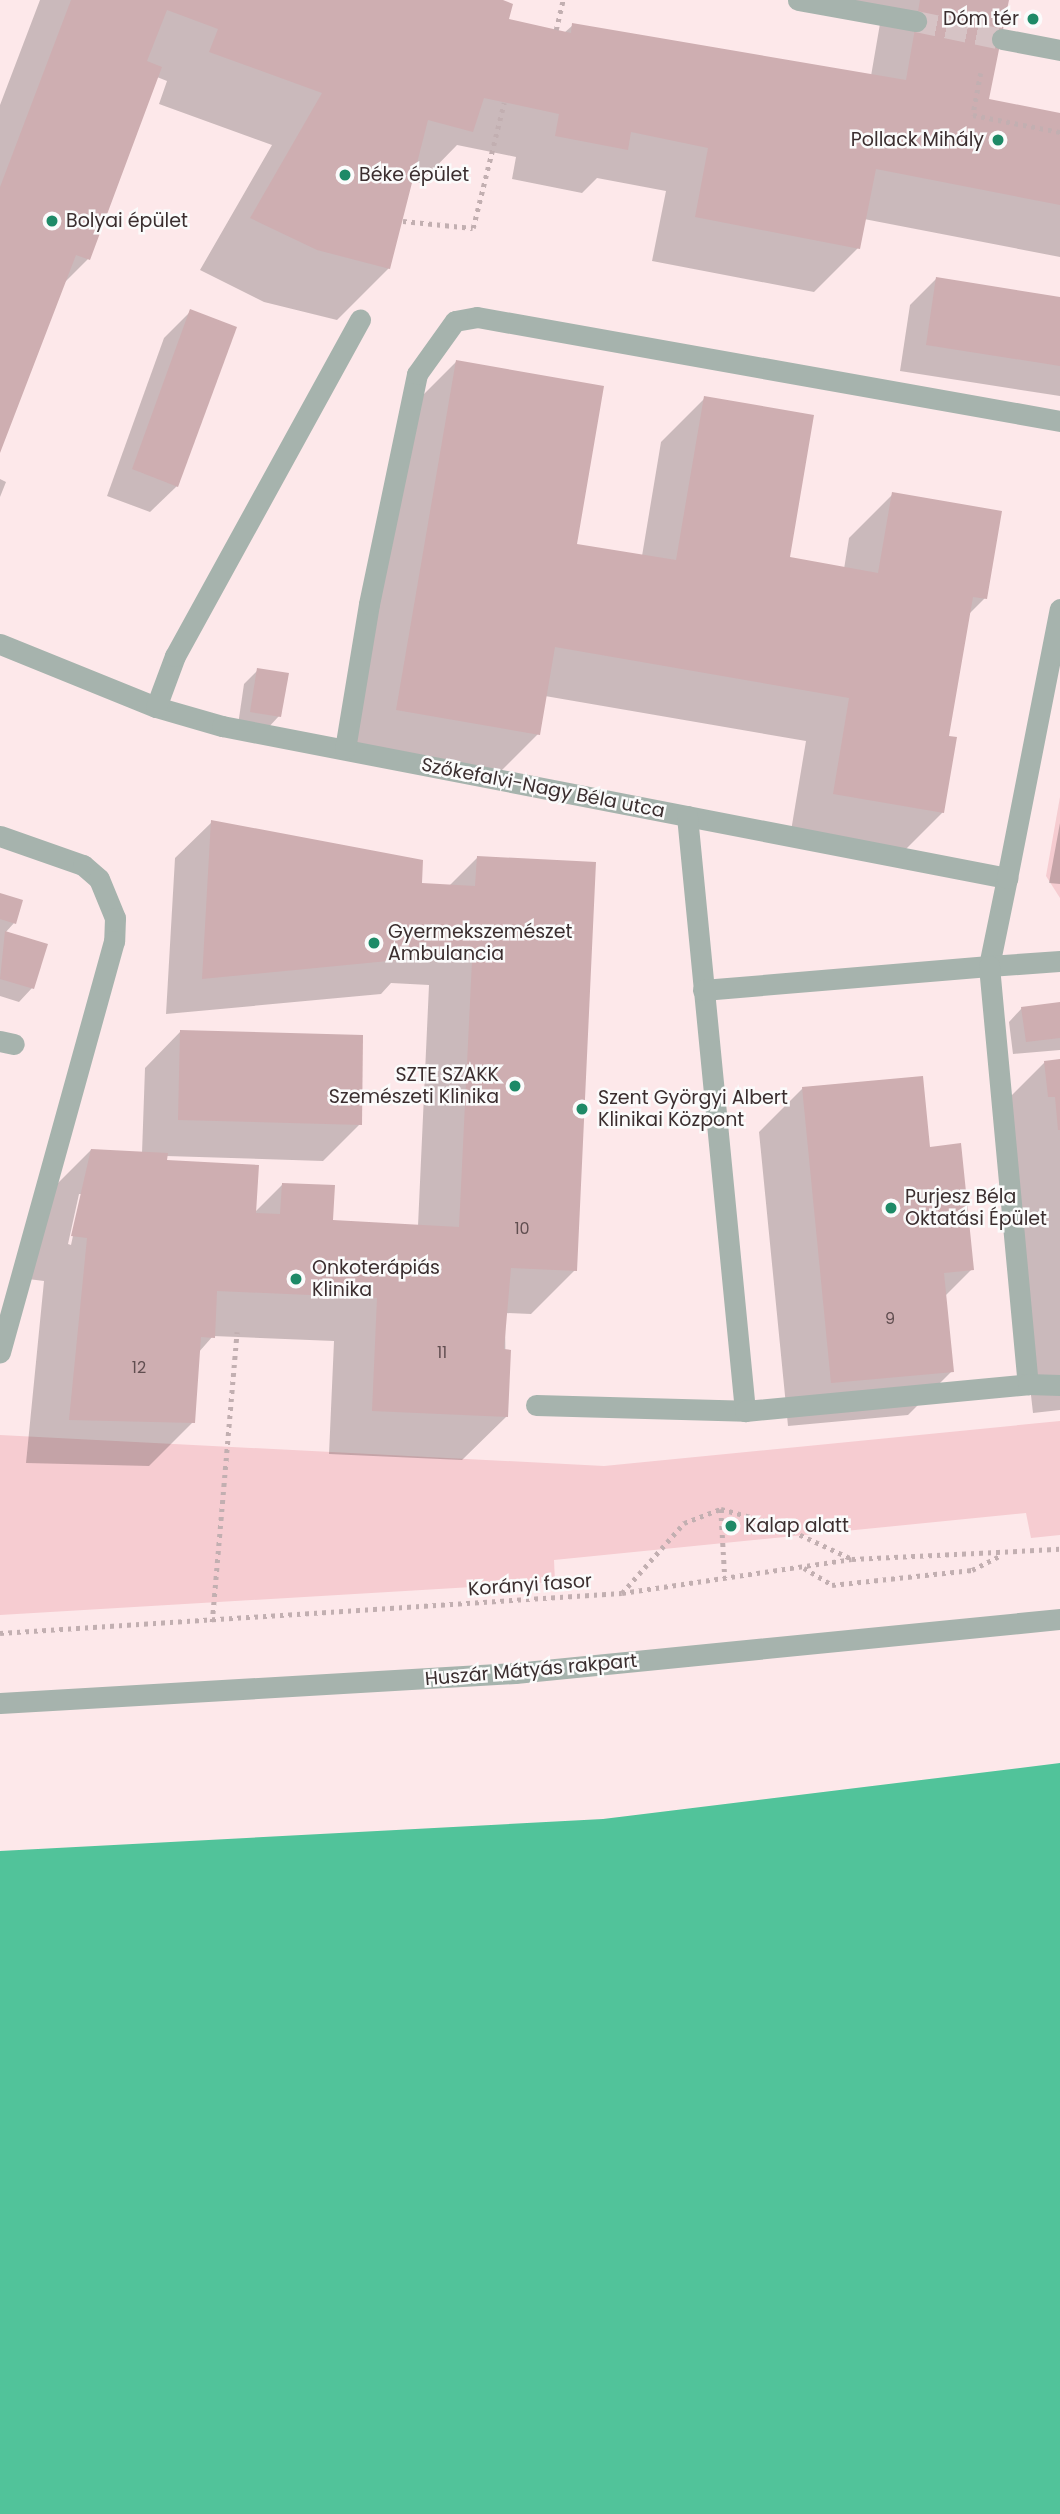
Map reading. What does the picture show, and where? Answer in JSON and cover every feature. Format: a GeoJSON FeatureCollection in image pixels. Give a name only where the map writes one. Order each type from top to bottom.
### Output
{"type":"FeatureCollection","features":[{"type":"Feature","properties":{"kind":"street"},"geometry":{"type":"LineString","coordinates":[[798,0],[838,3],[916,21]]}},
{"type":"Feature","properties":{"kind":"street"},"geometry":{"type":"LineString","coordinates":[[1002,39],[1060,50]]}},
{"type":"Feature","properties":{"kind":"street"},"geometry":{"type":"LineString","coordinates":[[345,750],[369,604],[416,374],[455,321],[477,317],[1060,421]]}},
{"type":"Feature","properties":{"kind":"street"},"geometry":{"type":"LineString","coordinates":[[156,707],[175,656],[360,318]]}},
{"type":"Feature","properties":{"kind":"street"},"geometry":{"type":"LineString","coordinates":[[1028,1384],[989,966],[1060,609]]}},
{"type":"Feature","properties":{"kind":"street","name":"Szőkefalvi-Nagy Béla utca"},"geometry":{"type":"LineString","coordinates":[[0,644],[156,707],[222,726],[1007,878]]}},
{"type":"Feature","properties":{"kind":"street"},"geometry":{"type":"LineString","coordinates":[[687,816],[745,1411]]}},
{"type":"Feature","properties":{"kind":"street"},"geometry":{"type":"LineString","coordinates":[[0,836],[83,865],[104,888],[115,918],[114,941],[0,1352]]}},
{"type":"Feature","properties":{"kind":"street"},"geometry":{"type":"LineString","coordinates":[[703,990],[1060,961]]}},
{"type":"Feature","properties":{"kind":"street"},"geometry":{"type":"LineString","coordinates":[[536,1405],[745,1411],[1028,1384],[1060,1385]]}},
{"type":"Feature","properties":{"kind":"street","name":"Huszár Mátyás rakpart"},"geometry":{"type":"LineString","coordinates":[[0,1703],[515,1673],[1060,1619]]}},
{"type":"Feature","properties":{"kind":"path"},"geometry":{"type":"LineString","coordinates":[[556,30],[563,0]]}},
{"type":"Feature","properties":{"kind":"path"},"geometry":{"type":"LineString","coordinates":[[983,62],[973,115],[1060,132]]}},
{"type":"Feature","properties":{"kind":"path"},"geometry":{"type":"LineString","coordinates":[[403,221],[473,228],[503,103]]}},
{"type":"Feature","properties":{"kind":"path"},"geometry":{"type":"LineString","coordinates":[[212,1622],[237,1332]]}},
{"type":"Feature","properties":{"kind":"path"},"geometry":{"type":"LineString","coordinates":[[622,1593],[684,1523],[721,1509],[777,1524],[852,1559]]}},
{"type":"Feature","properties":{"kind":"path"},"geometry":{"type":"LineString","coordinates":[[721,1509],[725,1578]]}},
{"type":"Feature","properties":{"kind":"path","name":"Korányi fasor"},"geometry":{"type":"LineString","coordinates":[[0,1633],[212,1622],[622,1593],[852,1559],[1003,1554],[1060,1549]]}},
{"type":"Feature","properties":{"kind":"path"},"geometry":{"type":"LineString","coordinates":[[804,1567],[832,1585],[972,1570],[1003,1554]]}},
{"type":"Feature","properties":{"kind":"shaded area"},"geometry":{"type":"Polygon","coordinates":[[[1060,797],[1060,898],[1046,876],[1060,797]]]}},
{"type":"Feature","properties":{"kind":"shaded area"},"geometry":{"type":"Polygon","coordinates":[[[1060,1421],[1060,1535],[1031,1538],[1026,1513],[554,1560],[555,1582],[0,1615],[0,1435],[604,1466],[1060,1421]]]}},
{"type":"Feature","properties":{"kind":"shaded area"},"geometry":{"type":"Polygon","coordinates":[[[1060,1763],[1060,2514],[0,2514],[0,1851],[603,1819],[1060,1763]]]}},
{"type":"Feature","properties":{"kind":"building"},"geometry":{"type":"Polygon","coordinates":[[[71,0],[503,0],[513,4],[509,19],[571,33],[572,23],[906,80],[920,0],[1009,0],[989,99],[1060,113],[1060,205],[876,169],[860,249],[695,217],[708,148],[631,132],[628,150],[555,136],[559,114],[484,98],[473,132],[428,120],[390,269],[317,250],[250,218],[322,93],[209,52],[218,29],[167,10],[147,61],[162,67],[90,260],[76,255],[0,453],[0,187],[71,0]]]}},
{"type":"Feature","properties":{"kind":"building"},"geometry":{"type":"Polygon","coordinates":[[[936,277],[1060,297],[1060,366],[926,345],[936,277]]]}},
{"type":"Feature","properties":{"kind":"building"},"geometry":{"type":"Polygon","coordinates":[[[190,309],[237,327],[178,487],[132,469],[190,309]]]}},
{"type":"Feature","properties":{"kind":"building"},"geometry":{"type":"Polygon","coordinates":[[[456,360],[604,386],[577,544],[676,560],[704,396],[814,415],[790,557],[878,573],[892,492],[1002,511],[987,599],[973,597],[949,736],[957,737],[944,813],[833,794],[849,698],[555,647],[540,735],[396,710],[456,360]]]}},
{"type":"Feature","properties":{"kind":"building"},"geometry":{"type":"Polygon","coordinates":[[[257,668],[289,673],[281,717],[250,712],[257,668]]]}},
{"type":"Feature","properties":{"kind":"building"},"geometry":{"type":"Polygon","coordinates":[[[211,820],[423,860],[422,883],[475,886],[477,856],[596,862],[577,1271],[511,1268],[504,1349],[511,1350],[508,1417],[372,1411],[377,1298],[217,1291],[215,1338],[201,1337],[195,1423],[69,1420],[87,1238],[71,1236],[91,1149],[168,1153],[167,1160],[259,1165],[256,1213],[280,1214],[282,1183],[335,1185],[333,1220],[459,1227],[472,961],[419,958],[202,979],[211,820]]]}},
{"type":"Feature","properties":{"kind":"building"},"geometry":{"type":"Polygon","coordinates":[[[0,893],[23,900],[16,924],[0,919],[0,893]]]}},
{"type":"Feature","properties":{"kind":"building"},"geometry":{"type":"Polygon","coordinates":[[[5,931],[48,944],[34,989],[0,979],[5,931]]]}},
{"type":"Feature","properties":{"kind":"building"},"geometry":{"type":"Polygon","coordinates":[[[1060,1002],[1060,1038],[1026,1042],[1021,1007],[1060,1002]]]}},
{"type":"Feature","properties":{"kind":"building"},"geometry":{"type":"Polygon","coordinates":[[[180,1030],[363,1035],[362,1125],[178,1120],[180,1030]]]}},
{"type":"Feature","properties":{"kind":"building"},"geometry":{"type":"Polygon","coordinates":[[[1060,1059],[1058,1130],[1055,1097],[1048,1097],[1044,1061],[1060,1059]]]}},
{"type":"Feature","properties":{"kind":"building","name":"Purjesz Béla Oktatási Épület"},"geometry":{"type":"Polygon","coordinates":[[[923,1076],[930,1147],[961,1143],[974,1270],[944,1273],[954,1372],[831,1383],[802,1087],[923,1076]]]}},
{"type":"Feature","properties":{"kind":"tunnel"},"geometry":{"type":"LineString","coordinates":[[916,21],[1002,39]]}},
{"type":"Feature","properties":{"kind":"place","name":"Dóm tér"},"geometry":{"type":"Point","coordinates":[1033,19]}},
{"type":"Feature","properties":{"kind":"place","name":"Pollack Mihály"},"geometry":{"type":"Point","coordinates":[998,140]}},
{"type":"Feature","properties":{"kind":"place","name":"Béke épület"},"geometry":{"type":"Point","coordinates":[345,175]}},
{"type":"Feature","properties":{"kind":"place","name":"Bolyai épület"},"geometry":{"type":"Point","coordinates":[52,221]}},
{"type":"Feature","properties":{"kind":"place","name":"Gyermekszemészet Ambulancia"},"geometry":{"type":"Point","coordinates":[374,943]}},
{"type":"Feature","properties":{"kind":"place","name":"SZTE SZAKK Szemészeti Klinika"},"geometry":{"type":"Point","coordinates":[515,1086]}},
{"type":"Feature","properties":{"kind":"place","name":"Szent Györgyi Albert Klinikai Központ"},"geometry":{"type":"Point","coordinates":[582,1109]}},
{"type":"Feature","properties":{"kind":"place","name":"Purjesz Béla Oktatási Épület"},"geometry":{"type":"Point","coordinates":[891,1208]}},
{"type":"Feature","properties":{"kind":"place","name":"Onkoterápiás Klinika"},"geometry":{"type":"Point","coordinates":[296,1279]}},
{"type":"Feature","properties":{"kind":"place","name":"Kalap alatt"},"geometry":{"type":"Point","coordinates":[731,1526]}}]}
